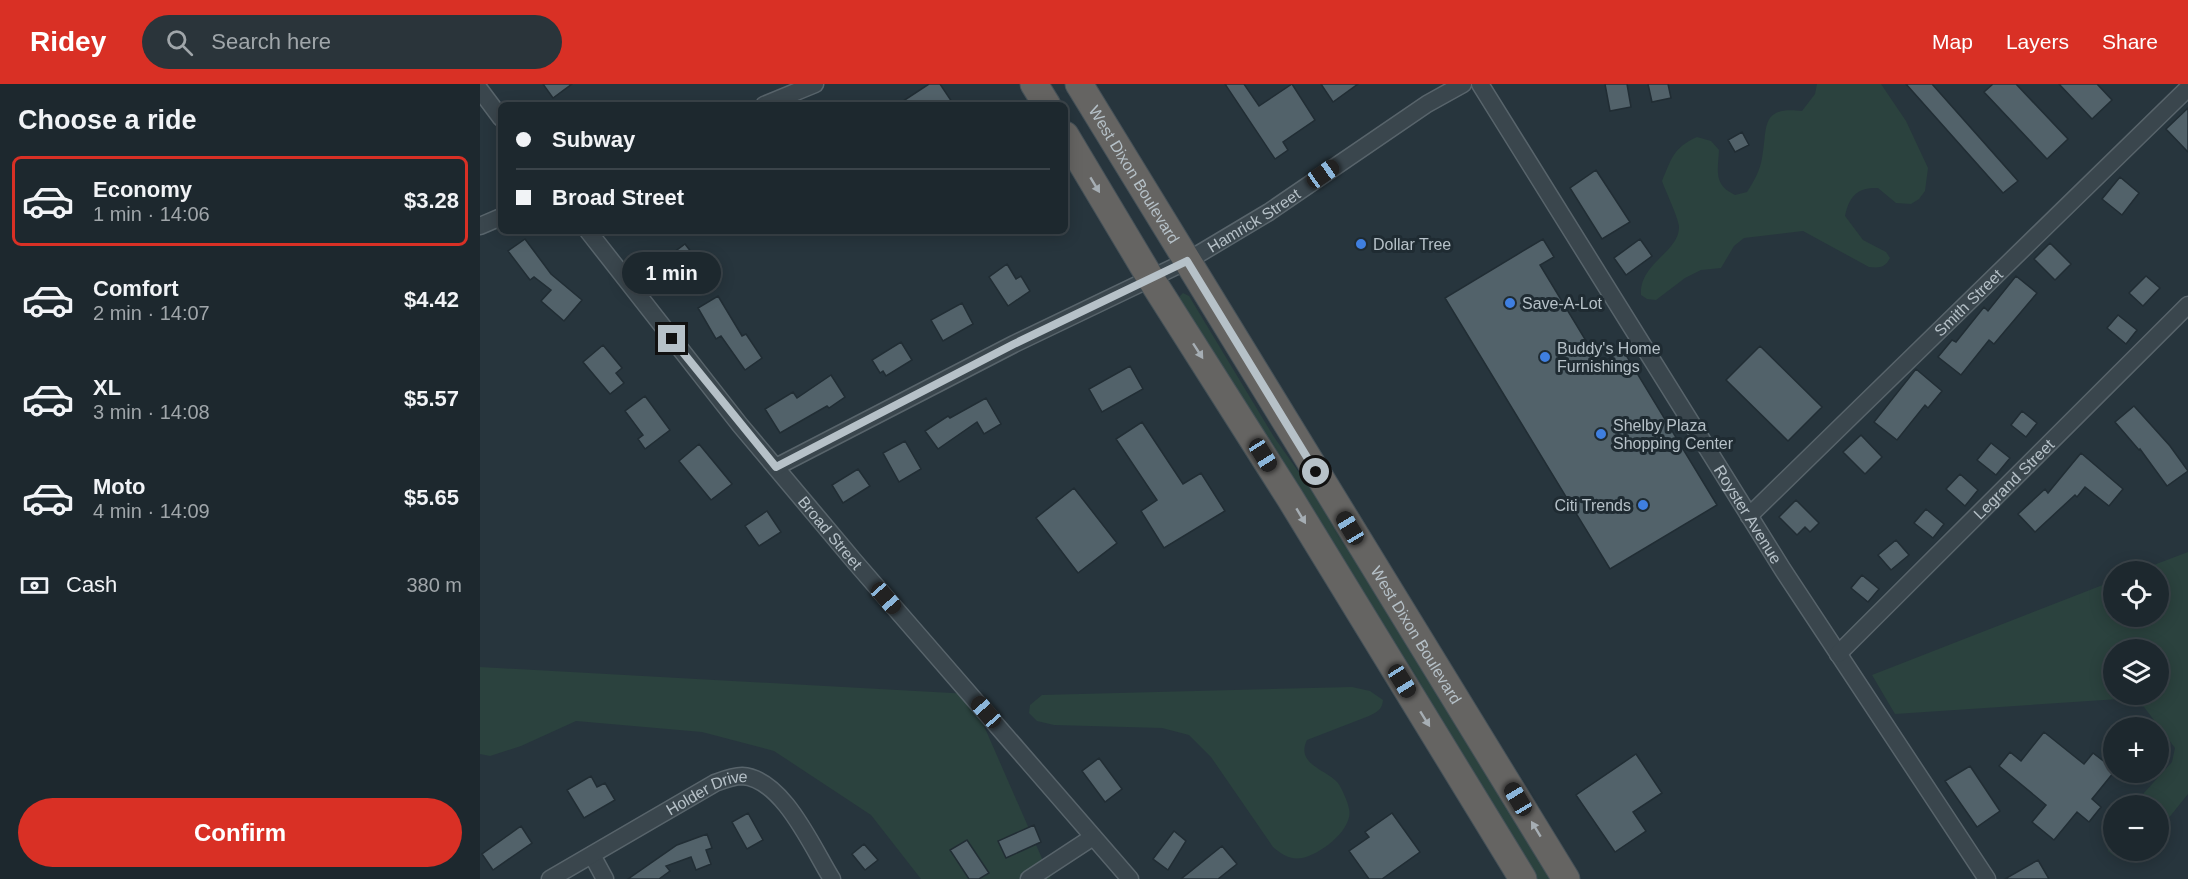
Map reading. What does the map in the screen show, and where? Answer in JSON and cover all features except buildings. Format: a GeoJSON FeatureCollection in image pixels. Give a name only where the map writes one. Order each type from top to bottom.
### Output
{"type":"FeatureCollection","features":[{"type":"Feature","properties":{"kind":"highway"},"geometry":{"type":"LineString","coordinates":[[1034,84],[1045,102]]}},
{"type":"Feature","properties":{"kind":"highway","name":"West Dixon Boulevard"},"geometry":{"type":"LineString","coordinates":[[1079,84],[1566,879]]}},
{"type":"Feature","properties":{"kind":"highway"},"geometry":{"type":"LineString","coordinates":[[1068,140],[1151,279],[1290,498],[1523,879]]}},
{"type":"Feature","properties":{"kind":"street"},"geometry":{"type":"LineString","coordinates":[[771,102],[814,84]]}},
{"type":"Feature","properties":{"kind":"street","name":"Hamrick Street"},"geometry":{"type":"LineString","coordinates":[[776,467],[1014,344],[1187,261],[1269,212],[1427,104],[1463,84]]}},
{"type":"Feature","properties":{"kind":"street","name":"Royster Avenue"},"geometry":{"type":"LineString","coordinates":[[1480,84],[1749,516],[1987,879]]}},
{"type":"Feature","properties":{"kind":"street","name":"Smith Street"},"geometry":{"type":"LineString","coordinates":[[1749,516],[2188,88]]}},
{"type":"Feature","properties":{"kind":"street"},"geometry":{"type":"LineString","coordinates":[[480,90],[498,114]]}},
{"type":"Feature","properties":{"kind":"street"},"geometry":{"type":"LineString","coordinates":[[480,226],[498,218]]}},
{"type":"Feature","properties":{"kind":"street","name":"Broad Street"},"geometry":{"type":"LineString","coordinates":[[590,234],[776,467],[1130,879]]}},
{"type":"Feature","properties":{"kind":"street","name":"Legrand Street"},"geometry":{"type":"LineString","coordinates":[[1838,654],[2188,305]]}},
{"type":"Feature","properties":{"kind":"street","name":"Holder Drive"},"geometry":{"type":"LineString","coordinates":[[550,879],[715,783],[742,776],[755,780],[781,798],[832,879]]}},
{"type":"Feature","properties":{"kind":"street"},"geometry":{"type":"LineString","coordinates":[[1029,879],[1093,837]]}},
{"type":"Feature","properties":{"kind":"street"},"geometry":{"type":"LineString","coordinates":[[592,855],[605,879]]}},
{"type":"Feature","properties":{"kind":"green space"},"geometry":{"type":"Polygon","coordinates":[[[1817,84],[1881,84],[1906,121],[1928,168],[1925,191],[1911,204],[1896,203],[1878,188],[1859,191],[1849,203],[1845,216],[1863,240],[1886,252],[1890,258],[1886,264],[1869,267],[1803,231],[1744,238],[1734,246],[1721,268],[1701,270],[1685,278],[1656,300],[1647,299],[1641,295],[1646,274],[1678,235],[1678,222],[1662,181],[1678,150],[1697,137],[1711,141],[1719,150],[1718,177],[1723,187],[1735,195],[1747,192],[1760,167],[1768,121],[1778,112],[1802,111],[1815,94],[1817,84]]]}},
{"type":"Feature","properties":{"kind":"green space"},"geometry":{"type":"Polygon","coordinates":[[[1183,293],[1189,296],[1274,437],[1343,535],[1553,879],[1529,879],[1179,299],[1183,293]]]}},
{"type":"Feature","properties":{"kind":"green space"},"geometry":{"type":"Polygon","coordinates":[[[2188,552],[2188,794],[2169,818],[2169,795],[2142,795],[2153,783],[2169,783],[2169,765],[2175,748],[2169,740],[2169,717],[2152,717],[2144,707],[2138,705],[2169,705],[2169,639],[2103,639],[2103,700],[1895,714],[1872,675],[2103,585],[2103,627],[2169,627],[2169,561],[2164,561],[2188,552]]]}},
{"type":"Feature","properties":{"kind":"green space"},"geometry":{"type":"Polygon","coordinates":[[[480,667],[970,694],[1051,879],[921,879],[871,815],[774,751],[702,732],[576,721],[521,746],[490,756],[480,754],[480,667]]]}},
{"type":"Feature","properties":{"kind":"green space"},"geometry":{"type":"Polygon","coordinates":[[[1352,687],[1370,691],[1383,700],[1377,712],[1307,740],[1304,748],[1309,761],[1338,783],[1349,809],[1349,817],[1341,833],[1334,840],[1318,852],[1302,858],[1286,856],[1273,847],[1211,757],[1189,735],[1162,728],[1054,725],[1037,721],[1029,713],[1030,705],[1042,695],[1352,687]]]}},
{"type":"Feature","properties":{"kind":"place","name":"Dollar Tree"},"geometry":{"type":"Point","coordinates":[1361,244]}},
{"type":"Feature","properties":{"kind":"place","name":"Save-A-Lot"},"geometry":{"type":"Point","coordinates":[1510,303]}},
{"type":"Feature","properties":{"kind":"place","name":"Buddy's Home Furnishings"},"geometry":{"type":"Point","coordinates":[1545,357]}},
{"type":"Feature","properties":{"kind":"place","name":"Shelby Plaza Shopping Center"},"geometry":{"type":"Point","coordinates":[1601,434]}},
{"type":"Feature","properties":{"kind":"place","name":"Citi Trends"},"geometry":{"type":"Point","coordinates":[1643,505]}},
{"type":"Feature","properties":{"kind":"route"},"geometry":{"type":"LineString","coordinates":[[672,339],[776,467],[1014,344],[1187,261],[1316,472]]}}]}
